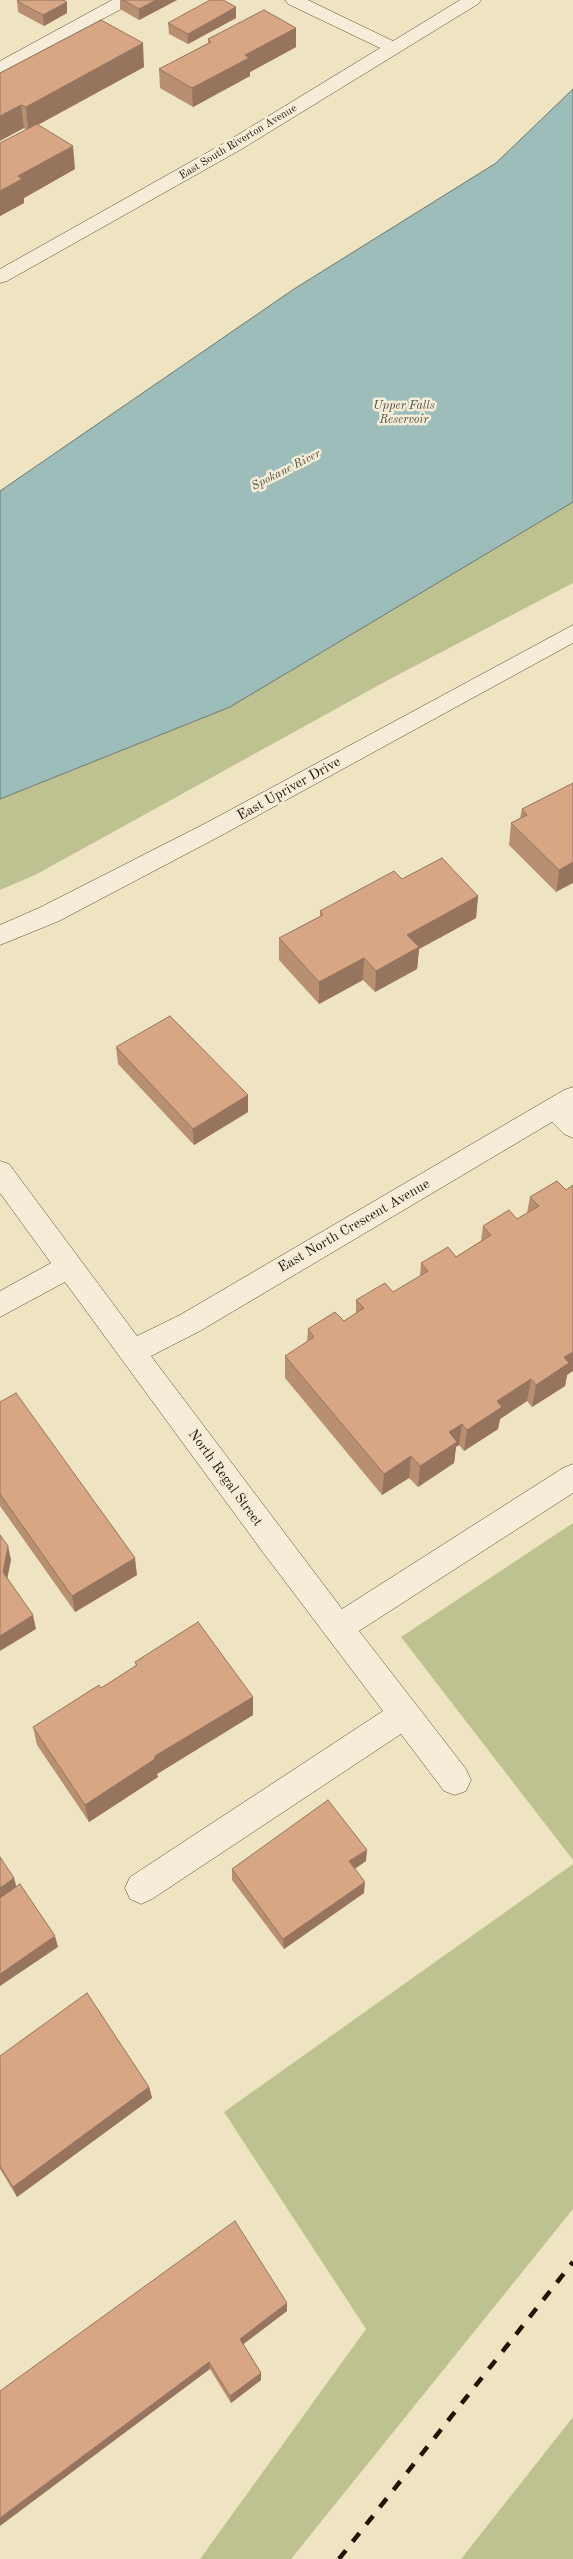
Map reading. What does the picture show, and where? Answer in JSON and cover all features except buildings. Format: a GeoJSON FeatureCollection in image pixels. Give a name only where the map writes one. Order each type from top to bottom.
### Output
{"type":"FeatureCollection","features":[{"type":"Feature","properties":{"kind":"street"},"geometry":{"type":"LineString","coordinates":[[0,68],[125,0]]}},
{"type":"Feature","properties":{"kind":"street"},"geometry":{"type":"LineString","coordinates":[[294,0],[394,48]]}},
{"type":"Feature","properties":{"kind":"street","name":"East South Riverton Avenue"},"geometry":{"type":"LineString","coordinates":[[0,277],[233,146],[472,0]]}},
{"type":"Feature","properties":{"kind":"street","name":"East Upriver Drive"},"geometry":{"type":"LineString","coordinates":[[0,936],[50,914],[216,828],[573,633]]}},
{"type":"Feature","properties":{"kind":"street","name":"East North Crescent Avenue"},"geometry":{"type":"LineString","coordinates":[[132,1352],[190,1323],[567,1111]]}},
{"type":"Feature","properties":{"kind":"street","name":"North Regal Street"},"geometry":{"type":"LineString","coordinates":[[0,1172],[272,1542],[455,1780]]}},
{"type":"Feature","properties":{"kind":"street"},"geometry":{"type":"LineString","coordinates":[[0,1305],[70,1266]]}},
{"type":"Feature","properties":{"kind":"street"},"geometry":{"type":"LineString","coordinates":[[338,1628],[573,1477]]}},
{"type":"Feature","properties":{"kind":"street"},"geometry":{"type":"LineString","coordinates":[[141,1888],[404,1715]]}},
{"type":"Feature","properties":{"kind":"green space"},"geometry":{"type":"Polygon","coordinates":[[[573,502],[573,583],[390,679],[37,874],[0,890],[0,799],[230,707],[573,502]]]}},
{"type":"Feature","properties":{"kind":"green space"},"geometry":{"type":"Polygon","coordinates":[[[573,1523],[573,1860],[401,1637],[573,1523]]]}},
{"type":"Feature","properties":{"kind":"green space"},"geometry":{"type":"Polygon","coordinates":[[[573,1864],[573,2209],[291,2559],[200,2559],[366,2329],[224,2112],[573,1864]]]}},
{"type":"Feature","properties":{"kind":"green space"},"geometry":{"type":"Polygon","coordinates":[[[573,2417],[573,2559],[461,2559],[573,2417]]]}},
{"type":"Feature","properties":{"kind":"water","name":"Upper Falls Reservoir"},"geometry":{"type":"Polygon","coordinates":[[[573,89],[573,502],[230,707],[0,799],[0,491],[294,289],[496,163],[573,89]]]}},
{"type":"Feature","properties":{"kind":"railway"},"geometry":{"type":"LineString","coordinates":[[339,2559],[573,2262]]}},
{"type":"Feature","properties":{"kind":"water label","name":"Spokane River"},"geometry":{"type":"Point","coordinates":[286,470]}}]}
